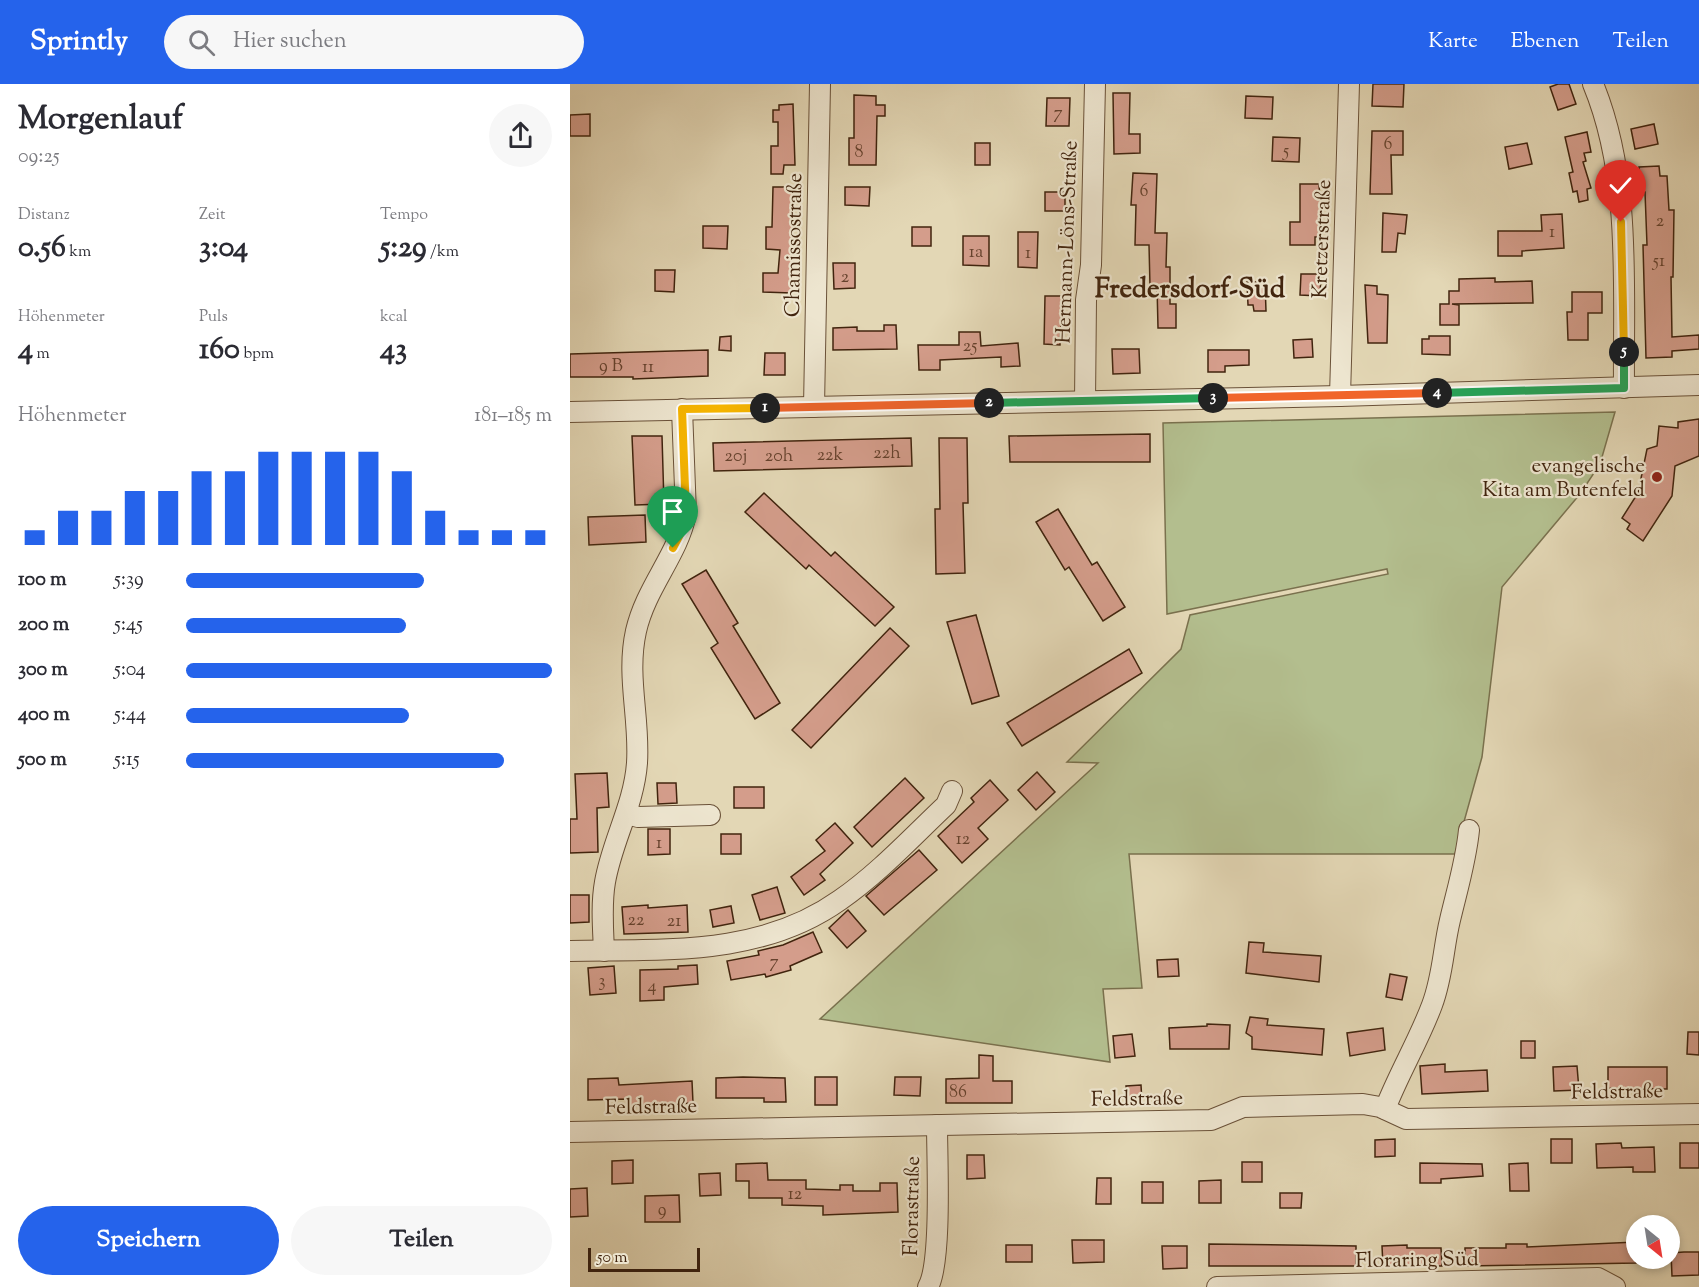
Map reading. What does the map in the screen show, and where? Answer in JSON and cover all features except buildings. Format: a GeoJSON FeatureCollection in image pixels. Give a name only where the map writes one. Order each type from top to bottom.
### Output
{"type":"FeatureCollection","features":[{"type":"Feature","properties":{"kind":"street","name":"Chamissostraße"},"geometry":{"type":"LineString","coordinates":[[814,407],[820,84]]}},
{"type":"Feature","properties":{"kind":"street","name":"Hermann-Löns-Straße"},"geometry":{"type":"LineString","coordinates":[[1085,401],[1086,300],[1091,266],[1095,84]]}},
{"type":"Feature","properties":{"kind":"street","name":"Kretzerstraße"},"geometry":{"type":"LineString","coordinates":[[1340,396],[1349,84]]}},
{"type":"Feature","properties":{"kind":"street"},"geometry":{"type":"LineString","coordinates":[[1593,84],[1609,130],[1617,172],[1621,222],[1624,388]]}},
{"type":"Feature","properties":{"kind":"street"},"geometry":{"type":"LineString","coordinates":[[570,412],[1340,396],[1699,385]]}},
{"type":"Feature","properties":{"kind":"street"},"geometry":{"type":"LineString","coordinates":[[604,951],[604,882],[627,814],[637,763],[630,672],[636,632],[646,598],[683,529],[686,514],[682,409]]}},
{"type":"Feature","properties":{"kind":"street"},"geometry":{"type":"LineString","coordinates":[[570,951],[716,947],[768,936],[792,926],[850,893],[946,805],[952,790]]}},
{"type":"Feature","properties":{"kind":"street"},"geometry":{"type":"LineString","coordinates":[[627,814],[638,817],[710,815]]}},
{"type":"Feature","properties":{"kind":"street"},"geometry":{"type":"LineString","coordinates":[[1385,1109],[1442,977],[1449,922],[1467,851],[1469,830]]}},
{"type":"Feature","properties":{"kind":"street","name":"Feldstraße"},"geometry":{"type":"LineString","coordinates":[[570,1132],[1211,1120],[1243,1107],[1363,1104],[1385,1109],[1406,1119],[1699,1114]]}},
{"type":"Feature","properties":{"kind":"street","name":"Florastraße"},"geometry":{"type":"LineString","coordinates":[[928,1287],[932,1280],[936,1250],[937,1125]]}},
{"type":"Feature","properties":{"kind":"street","name":"Floraring Süd"},"geometry":{"type":"LineString","coordinates":[[1217,1287],[1598,1278],[1616,1287]]}},
{"type":"Feature","properties":{"kind":"green space"},"geometry":{"type":"Polygon","coordinates":[[[1615,412],[1600,464],[1580,494],[1502,587],[1482,757],[1455,854],[1129,854],[1142,988],[1103,989],[1110,1062],[820,1019],[1098,763],[1067,762],[1181,649],[1190,615],[1388,574],[1387,569],[1167,614],[1163,423],[1615,412]]]}},
{"type":"Feature","properties":{"kind":"place","name":"evangelische Kita am Butenfeld"},"geometry":{"type":"Point","coordinates":[1657,477]}},
{"type":"Feature","properties":{"kind":"district","name":"Fredersdorf-Süd"},"geometry":{"type":"Point","coordinates":[1190,288]}},
{"type":"Feature","properties":{"kind":"route"},"geometry":{"type":"LineString","coordinates":[[673,548],[683,529],[686,514],[682,409],[1624,388],[1621,222]]}}]}
